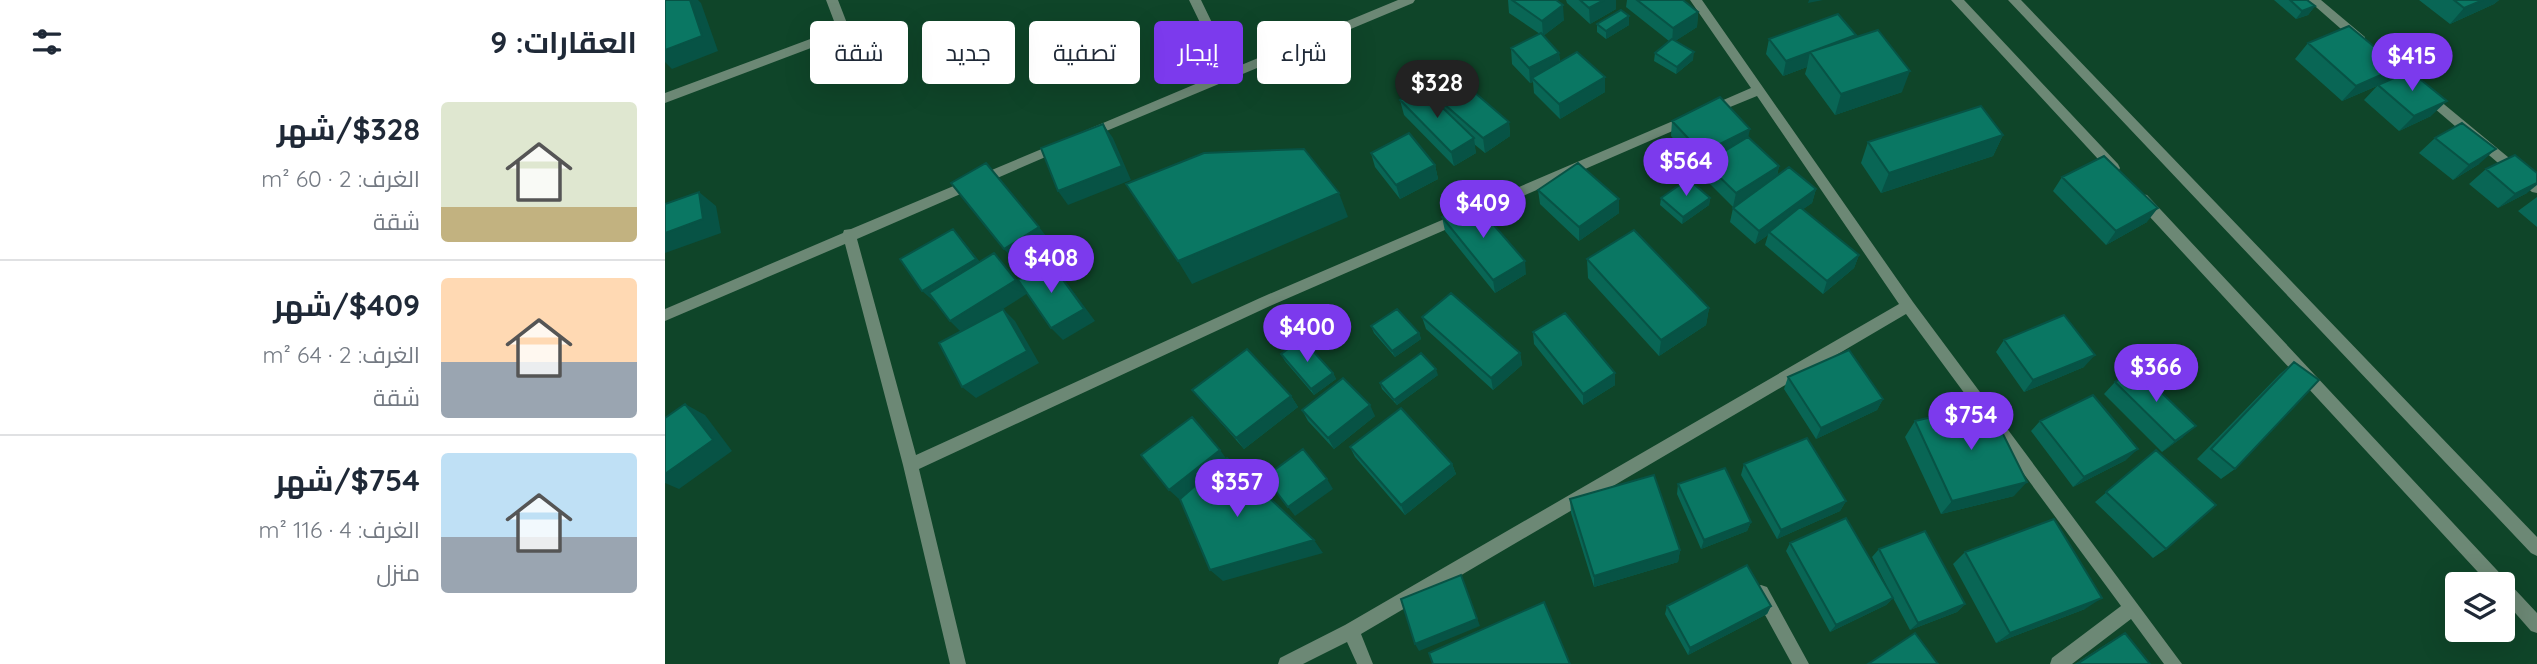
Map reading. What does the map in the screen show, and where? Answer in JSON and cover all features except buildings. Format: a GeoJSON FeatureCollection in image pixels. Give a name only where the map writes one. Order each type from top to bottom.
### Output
{"type":"FeatureCollection","features":[{"type":"Feature","properties":{"kind":"street"},"geometry":{"type":"LineString","coordinates":[[665,98],[844,31],[832,0]]}},
{"type":"Feature","properties":{"kind":"street"},"geometry":{"type":"LineString","coordinates":[[1195,0],[1205,21]]}},
{"type":"Feature","properties":{"kind":"street"},"geometry":{"type":"LineString","coordinates":[[1243,70],[1409,0]]}},
{"type":"Feature","properties":{"kind":"street"},"geometry":{"type":"LineString","coordinates":[[1696,0],[1908,306],[2173,664]]}},
{"type":"Feature","properties":{"kind":"street"},"geometry":{"type":"LineString","coordinates":[[1957,0],[2488,572]]}},
{"type":"Feature","properties":{"kind":"street"},"geometry":{"type":"LineString","coordinates":[[2014,0],[2537,548]]}},
{"type":"Feature","properties":{"kind":"street"},"geometry":{"type":"LineString","coordinates":[[2314,0],[2537,188]]}},
{"type":"Feature","properties":{"kind":"street"},"geometry":{"type":"LineString","coordinates":[[665,315],[849,234],[1209,84]]}},
{"type":"Feature","properties":{"kind":"street"},"geometry":{"type":"LineString","coordinates":[[911,465],[1265,302],[1759,90]]}},
{"type":"Feature","properties":{"kind":"street"},"geometry":{"type":"LineString","coordinates":[[849,234],[911,465],[958,664]]}},
{"type":"Feature","properties":{"kind":"street"},"geometry":{"type":"LineString","coordinates":[[1286,664],[1351,631],[1908,306]]}},
{"type":"Feature","properties":{"kind":"street"},"geometry":{"type":"LineString","coordinates":[[1752,576],[1801,664]]}},
{"type":"Feature","properties":{"kind":"street"},"geometry":{"type":"LineString","coordinates":[[2515,601],[2537,625]]}},
{"type":"Feature","properties":{"kind":"street"},"geometry":{"type":"LineString","coordinates":[[2058,664],[2132,608]]}},
{"type":"Feature","properties":{"kind":"street"},"geometry":{"type":"LineString","coordinates":[[1351,631],[1365,664]]}}]}
